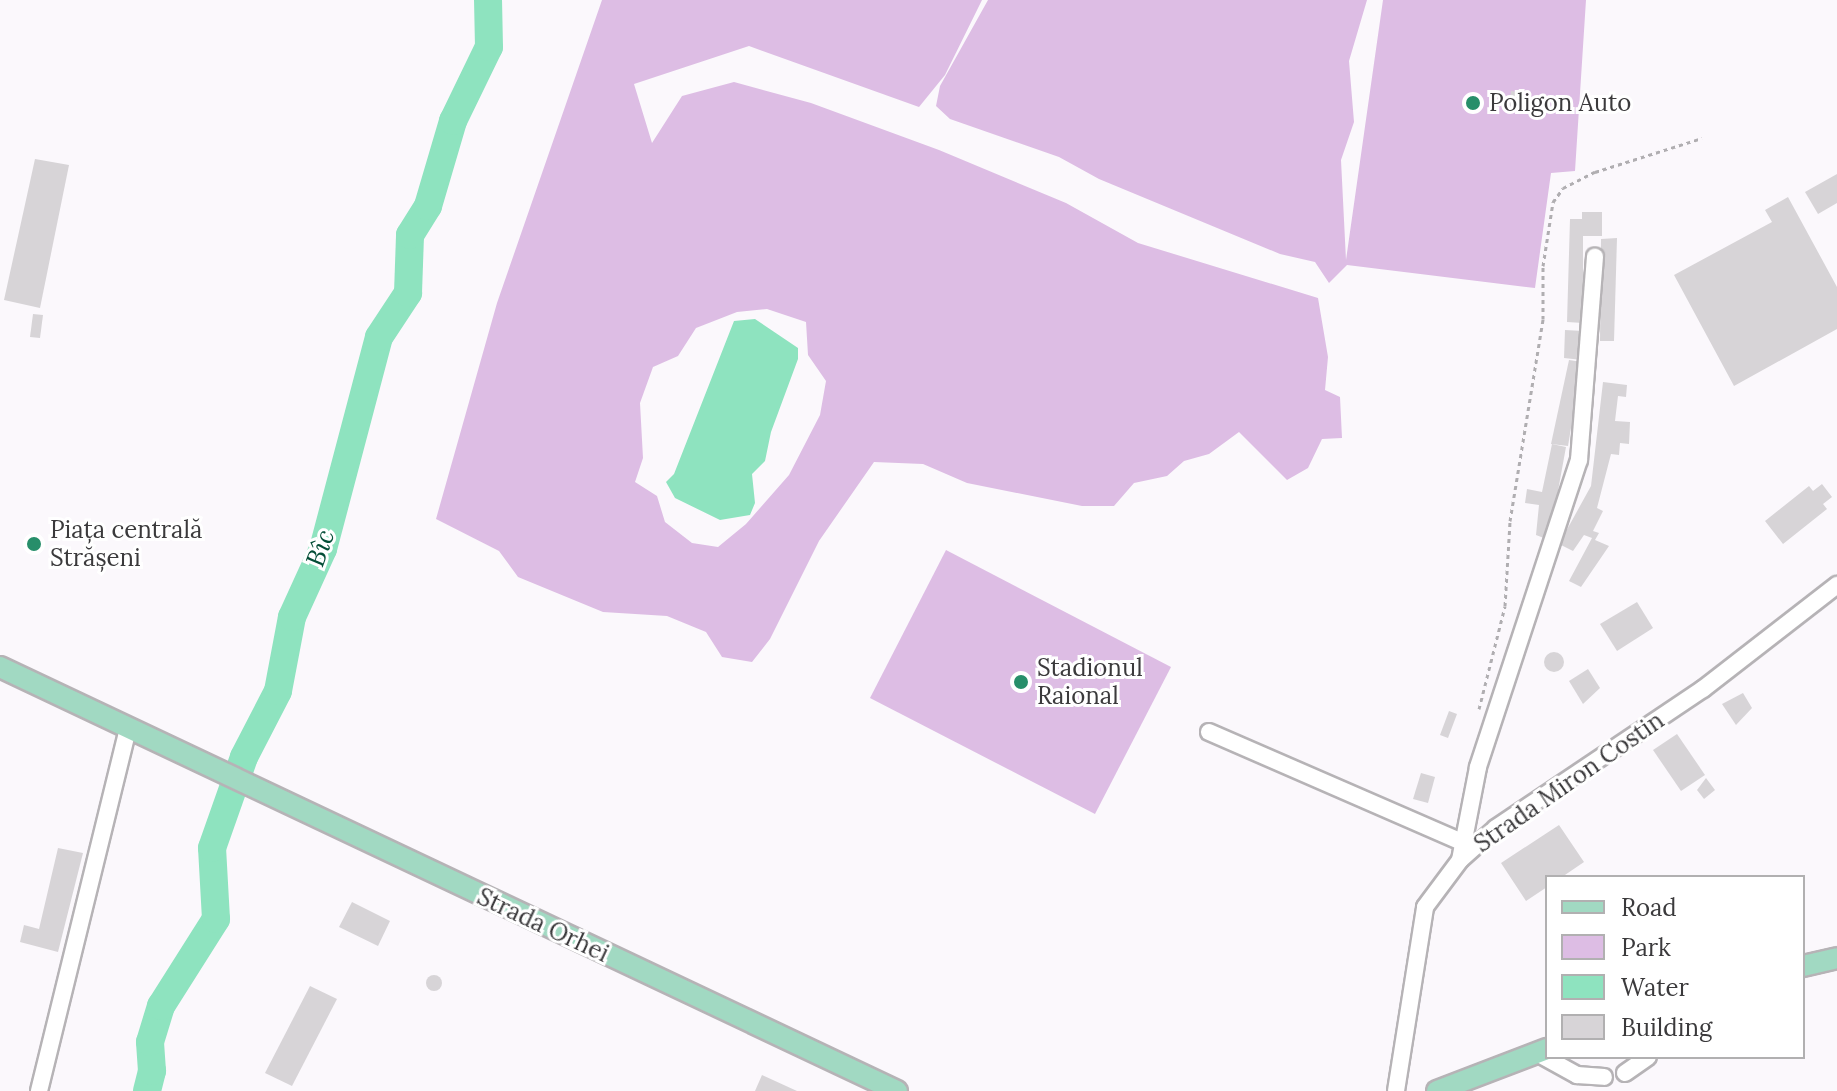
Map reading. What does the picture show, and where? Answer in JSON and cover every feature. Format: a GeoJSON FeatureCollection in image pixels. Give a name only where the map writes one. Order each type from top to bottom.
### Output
{"type":"FeatureCollection","features":[{"type":"Feature","properties":{"kind":"main road","name":"Strada Orhei"},"geometry":{"type":"LineString","coordinates":[[0,667],[299,811],[897,1091]]}},
{"type":"Feature","properties":{"kind":"main road"},"geometry":{"type":"LineString","coordinates":[[1437,1091],[1542,1051]]}},
{"type":"Feature","properties":{"kind":"street"},"geometry":{"type":"LineString","coordinates":[[1460,860],[1478,767],[1579,460],[1595,257]]}},
{"type":"Feature","properties":{"kind":"street","name":"Strada Miron Costin"},"geometry":{"type":"LineString","coordinates":[[1396,1091],[1425,907],[1460,860],[1496,828],[1703,689],[1837,585]]}},
{"type":"Feature","properties":{"kind":"street"},"geometry":{"type":"LineString","coordinates":[[39,1091],[128,730]]}},
{"type":"Feature","properties":{"kind":"street"},"geometry":{"type":"LineString","coordinates":[[1209,732],[1462,842]]}},
{"type":"Feature","properties":{"kind":"street"},"geometry":{"type":"LineString","coordinates":[[1554,1059],[1577,1075],[1604,1077]]}},
{"type":"Feature","properties":{"kind":"street"},"geometry":{"type":"LineString","coordinates":[[1625,1073],[1645,1059]]}},
{"type":"Feature","properties":{"kind":"path"},"geometry":{"type":"LineString","coordinates":[[1476,721],[1505,606],[1510,521],[1543,319],[1543,266],[1553,202],[1563,188],[1595,172],[1702,138]]}},
{"type":"Feature","properties":{"kind":"green space"},"geometry":{"type":"Polygon","coordinates":[[[602,0],[982,0],[945,75],[919,107],[749,46],[634,84],[652,143],[682,96],[734,82],[811,103],[939,150],[1066,203],[1138,243],[1318,298],[1328,357],[1325,390],[1340,397],[1342,438],[1322,439],[1308,468],[1287,480],[1239,432],[1209,454],[1184,461],[1167,476],[1134,483],[1114,506],[1082,506],[967,483],[923,464],[874,462],[819,541],[770,639],[752,662],[722,657],[706,632],[667,616],[603,612],[518,577],[499,551],[436,519],[497,303],[602,0]],[[767,309],[737,312],[696,328],[678,356],[653,367],[640,403],[643,458],[635,482],[657,496],[665,522],[692,543],[718,547],[746,524],[789,475],[820,415],[826,381],[808,355],[806,322],[767,309]]]}},
{"type":"Feature","properties":{"kind":"green space"},"geometry":{"type":"Polygon","coordinates":[[[988,0],[1367,0],[1349,61],[1354,122],[1341,160],[1346,260],[1383,0],[1586,0],[1575,171],[1551,173],[1535,288],[1347,265],[1329,283],[1315,262],[1280,254],[1099,179],[1059,157],[950,119],[936,106],[940,86],[988,0]]]}},
{"type":"Feature","properties":{"kind":"green space","name":"Stadionul Raional"},"geometry":{"type":"Polygon","coordinates":[[[946,550],[1171,667],[1095,814],[870,698],[946,550]]]}},
{"type":"Feature","properties":{"kind":"water"},"geometry":{"type":"Polygon","coordinates":[[[755,319],[798,348],[798,359],[771,432],[765,461],[752,474],[755,503],[750,515],[720,520],[675,498],[666,482],[674,474],[734,321],[755,319]]]}},
{"type":"Feature","properties":{"kind":"building"},"geometry":{"type":"Polygon","coordinates":[[[1511,91],[1525,93],[1523,107],[1509,106],[1511,91]]]}},
{"type":"Feature","properties":{"kind":"building"},"geometry":{"type":"Polygon","coordinates":[[[35,159],[69,165],[40,308],[4,300],[35,159]]]}},
{"type":"Feature","properties":{"kind":"building"},"geometry":{"type":"Polygon","coordinates":[[[1837,174],[1837,203],[1818,214],[1805,192],[1837,174]]]}},
{"type":"Feature","properties":{"kind":"building"},"geometry":{"type":"Polygon","coordinates":[[[1788,197],[1837,287],[1837,329],[1734,386],[1674,275],[1772,222],[1765,210],[1788,197]]]}},
{"type":"Feature","properties":{"kind":"building"},"geometry":{"type":"Polygon","coordinates":[[[1582,212],[1602,212],[1602,236],[1583,236],[1583,323],[1567,322],[1570,219],[1582,219],[1582,212]]]}},
{"type":"Feature","properties":{"kind":"building"},"geometry":{"type":"Polygon","coordinates":[[[1617,238],[1614,341],[1600,341],[1601,239],[1617,238]]]}},
{"type":"Feature","properties":{"kind":"building"},"geometry":{"type":"Polygon","coordinates":[[[33,314],[43,315],[40,338],[30,337],[33,314]]]}},
{"type":"Feature","properties":{"kind":"building"},"geometry":{"type":"Polygon","coordinates":[[[1565,330],[1583,331],[1582,360],[1564,358],[1565,330]]]}},
{"type":"Feature","properties":{"kind":"building"},"geometry":{"type":"Polygon","coordinates":[[[1569,360],[1582,362],[1568,446],[1551,444],[1569,360]]]}},
{"type":"Feature","properties":{"kind":"building"},"geometry":{"type":"Polygon","coordinates":[[[1603,382],[1627,385],[1626,397],[1618,396],[1615,421],[1630,422],[1629,444],[1620,443],[1619,455],[1611,454],[1597,508],[1603,511],[1593,531],[1599,533],[1595,540],[1609,546],[1581,587],[1569,581],[1592,538],[1584,535],[1573,551],[1559,544],[1591,486],[1603,382]]]}},
{"type":"Feature","properties":{"kind":"building"},"geometry":{"type":"Polygon","coordinates":[[[1552,444],[1566,447],[1549,540],[1536,535],[1539,505],[1525,503],[1527,489],[1542,492],[1552,444]]]}},
{"type":"Feature","properties":{"kind":"building"},"geometry":{"type":"Polygon","coordinates":[[[1822,484],[1832,497],[1823,504],[1827,509],[1783,544],[1765,521],[1809,486],[1813,491],[1822,484]]]}},
{"type":"Feature","properties":{"kind":"building"},"geometry":{"type":"Polygon","coordinates":[[[1637,602],[1653,628],[1617,651],[1600,624],[1637,602]]]}},
{"type":"Feature","properties":{"kind":"building"},"geometry":{"type":"Polygon","coordinates":[[[1554,652],[1561,655],[1564,662],[1561,669],[1554,672],[1547,669],[1544,662],[1547,655],[1554,652]]]}},
{"type":"Feature","properties":{"kind":"building"},"geometry":{"type":"Polygon","coordinates":[[[1588,669],[1600,688],[1583,704],[1569,681],[1588,669]]]}},
{"type":"Feature","properties":{"kind":"building"},"geometry":{"type":"Polygon","coordinates":[[[1743,693],[1752,708],[1736,725],[1722,704],[1743,693]]]}},
{"type":"Feature","properties":{"kind":"building"},"geometry":{"type":"Polygon","coordinates":[[[1449,711],[1457,714],[1448,738],[1440,735],[1449,711]]]}},
{"type":"Feature","properties":{"kind":"building"},"geometry":{"type":"Polygon","coordinates":[[[1677,734],[1705,775],[1681,791],[1653,750],[1677,734]]]}},
{"type":"Feature","properties":{"kind":"building"},"geometry":{"type":"Polygon","coordinates":[[[1421,773],[1435,777],[1428,803],[1413,799],[1421,773]]]}},
{"type":"Feature","properties":{"kind":"building"},"geometry":{"type":"Polygon","coordinates":[[[1706,778],[1715,790],[1704,799],[1697,790],[1706,778]]]}},
{"type":"Feature","properties":{"kind":"building"},"geometry":{"type":"Polygon","coordinates":[[[1559,825],[1584,862],[1565,875],[1545,875],[1545,888],[1526,901],[1501,863],[1559,825]]]}},
{"type":"Feature","properties":{"kind":"building"},"geometry":{"type":"Polygon","coordinates":[[[58,848],[83,853],[58,952],[20,942],[24,925],[39,929],[58,848]]]}},
{"type":"Feature","properties":{"kind":"building"},"geometry":{"type":"Polygon","coordinates":[[[352,902],[390,921],[378,946],[339,927],[352,902]]]}},
{"type":"Feature","properties":{"kind":"building"},"geometry":{"type":"Polygon","coordinates":[[[434,975],[440,977],[440,989],[434,991],[428,989],[426,983],[428,977],[434,975]]]}},
{"type":"Feature","properties":{"kind":"building"},"geometry":{"type":"Polygon","coordinates":[[[310,986],[337,999],[292,1086],[265,1073],[310,986]]]}},
{"type":"Feature","properties":{"kind":"building"},"geometry":{"type":"Polygon","coordinates":[[[762,1075],[797,1091],[755,1091],[762,1075]]]}},
{"type":"Feature","properties":{"kind":"waterway","name":"Bîc"},"geometry":{"type":"LineString","coordinates":[[147,1091],[152,1071],[150,1042],[161,1006],[216,919],[212,848],[244,757],[278,691],[292,617],[323,549],[379,337],[408,293],[410,235],[428,206],[453,121],[489,47],[488,0]]}},
{"type":"Feature","properties":{"kind":"place","name":"Poligon Auto"},"geometry":{"type":"Point","coordinates":[1473,103]}},
{"type":"Feature","properties":{"kind":"place","name":"Piața centrală Strășeni"},"geometry":{"type":"Point","coordinates":[34,544]}},
{"type":"Feature","properties":{"kind":"place","name":"Stadionul Raional"},"geometry":{"type":"Point","coordinates":[1021,682]}}]}
